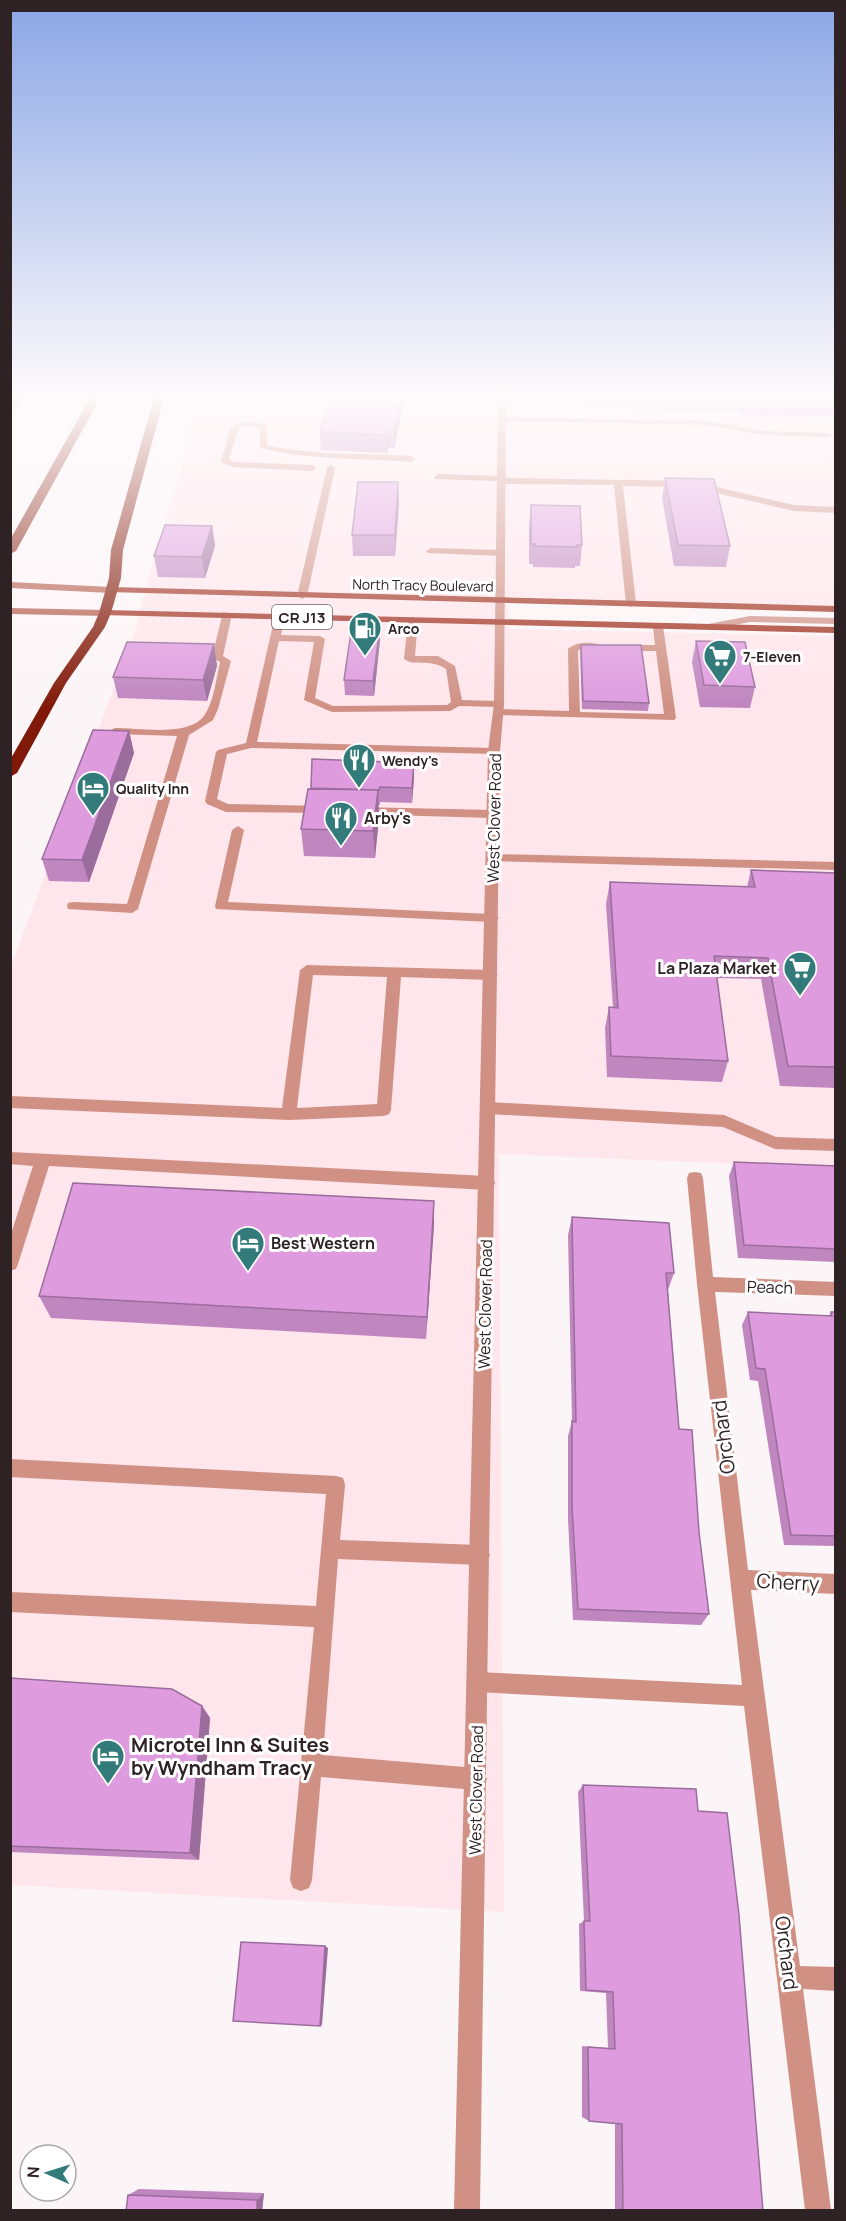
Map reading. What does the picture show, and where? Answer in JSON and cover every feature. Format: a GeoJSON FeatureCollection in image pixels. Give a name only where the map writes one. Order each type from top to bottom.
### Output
{"type":"FeatureCollection","features":[{"type":"Feature","properties":{"kind":"highway"},"geometry":{"type":"LineString","coordinates":[[10,551],[37,502]]}},
{"type":"Feature","properties":{"kind":"highway"},"geometry":{"type":"LineString","coordinates":[[10,773],[60,683],[99,627],[115,579],[117,550],[130,502]]}},
{"type":"Feature","properties":{"kind":"main road","name":"North Tracy Boulevard"},"geometry":{"type":"LineString","coordinates":[[10,585],[111,591],[836,609]]}},
{"type":"Feature","properties":{"kind":"main road","name":"CR J13"},"geometry":{"type":"LineString","coordinates":[[10,610],[836,630]]}},
{"type":"Feature","properties":{"kind":"street"},"geometry":{"type":"LineString","coordinates":[[302,596],[323,502]]}},
{"type":"Feature","properties":{"kind":"street","name":"West Clover Road"},"geometry":{"type":"LineString","coordinates":[[467,2211],[494,752],[499,708],[501,502]]}},
{"type":"Feature","properties":{"kind":"street"},"geometry":{"type":"LineString","coordinates":[[620,502],[631,604]]}},
{"type":"Feature","properties":{"kind":"street"},"geometry":{"type":"LineString","coordinates":[[767,502],[794,508],[836,510]]}},
{"type":"Feature","properties":{"kind":"street"},"geometry":{"type":"LineString","coordinates":[[431,551],[501,553]]}},
{"type":"Feature","properties":{"kind":"street"},"geometry":{"type":"LineString","coordinates":[[115,731],[184,733],[207,720],[213,709],[226,662],[217,657],[227,614]]}},
{"type":"Feature","properties":{"kind":"street"},"geometry":{"type":"LineString","coordinates":[[251,745],[277,638],[280,616]]}},
{"type":"Feature","properties":{"kind":"street"},"geometry":{"type":"LineString","coordinates":[[708,627],[750,619],[836,621]]}},
{"type":"Feature","properties":{"kind":"street"},"geometry":{"type":"LineString","coordinates":[[413,620],[409,659],[438,659],[451,668],[457,703]]}},
{"type":"Feature","properties":{"kind":"street"},"geometry":{"type":"LineString","coordinates":[[277,638],[320,639],[309,700],[332,709],[450,708],[457,703],[575,715],[670,718],[658,626]]}},
{"type":"Feature","properties":{"kind":"street"},"geometry":{"type":"LineString","coordinates":[[575,715],[573,649],[578,646],[661,648]]}},
{"type":"Feature","properties":{"kind":"street"},"geometry":{"type":"LineString","coordinates":[[73,906],[132,909],[184,733]]}},
{"type":"Feature","properties":{"kind":"street"},"geometry":{"type":"LineString","coordinates":[[493,814],[226,808],[211,801],[222,752],[251,745],[494,752]]}},
{"type":"Feature","properties":{"kind":"street"},"geometry":{"type":"LineString","coordinates":[[238,830],[221,906],[492,918]]}},
{"type":"Feature","properties":{"kind":"street"},"geometry":{"type":"LineString","coordinates":[[493,858],[836,866]]}},
{"type":"Feature","properties":{"kind":"street"},"geometry":{"type":"LineString","coordinates":[[289,1114],[307,970],[490,975]]}},
{"type":"Feature","properties":{"kind":"street"},"geometry":{"type":"LineString","coordinates":[[10,1102],[289,1114],[384,1110],[394,973]]}},
{"type":"Feature","properties":{"kind":"street"},"geometry":{"type":"LineString","coordinates":[[488,1108],[724,1122],[774,1143],[836,1145]]}},
{"type":"Feature","properties":{"kind":"street"},"geometry":{"type":"LineString","coordinates":[[10,1158],[487,1183]]}},
{"type":"Feature","properties":{"kind":"street"},"geometry":{"type":"LineString","coordinates":[[10,1264],[43,1160]]}},
{"type":"Feature","properties":{"kind":"street","name":"Orchard"},"geometry":{"type":"LineString","coordinates":[[695,1178],[705,1284],[753,1696],[818,2211]]}},
{"type":"Feature","properties":{"kind":"street","name":"Peach"},"geometry":{"type":"LineString","coordinates":[[705,1284],[836,1289]]}},
{"type":"Feature","properties":{"kind":"street"},"geometry":{"type":"LineString","coordinates":[[10,1468],[336,1485],[301,1880]]}},
{"type":"Feature","properties":{"kind":"street"},"geometry":{"type":"LineString","coordinates":[[329,1549],[480,1555]]}},
{"type":"Feature","properties":{"kind":"street","name":"Cherry"},"geometry":{"type":"LineString","coordinates":[[740,1580],[836,1584]]}},
{"type":"Feature","properties":{"kind":"street"},"geometry":{"type":"LineString","coordinates":[[10,1602],[325,1617]]}},
{"type":"Feature","properties":{"kind":"street"},"geometry":{"type":"LineString","coordinates":[[477,1682],[753,1696]]}},
{"type":"Feature","properties":{"kind":"street"},"geometry":{"type":"LineString","coordinates":[[311,1765],[476,1779]]}},
{"type":"Feature","properties":{"kind":"street"},"geometry":{"type":"LineString","coordinates":[[790,1977],[836,1980]]}},
{"type":"Feature","properties":{"kind":"shaded area"},"geometry":{"type":"Polygon","coordinates":[[[171,502],[835,502],[835,606],[506,597],[510,629],[835,636],[836,1168],[499,1154],[504,1912],[11,1885],[10,969],[137,625],[148,578],[171,502]]]}},
{"type":"Feature","properties":{"kind":"building"},"geometry":{"type":"Polygon","coordinates":[[[356,502],[397,502],[395,535],[352,535],[356,502]]]}},
{"type":"Feature","properties":{"kind":"building"},"geometry":{"type":"Polygon","coordinates":[[[670,502],[719,502],[730,546],[678,545],[670,502]]]}},
{"type":"Feature","properties":{"kind":"building"},"geometry":{"type":"Polygon","coordinates":[[[531,505],[580,506],[582,545],[577,545],[577,547],[531,544],[531,505]]]}},
{"type":"Feature","properties":{"kind":"building"},"geometry":{"type":"Polygon","coordinates":[[[165,525],[212,526],[202,557],[154,556],[165,525]]]}},
{"type":"Feature","properties":{"kind":"building"},"geometry":{"type":"Polygon","coordinates":[[[352,625],[380,626],[373,681],[344,680],[352,625]]]}},
{"type":"Feature","properties":{"kind":"building"},"geometry":{"type":"Polygon","coordinates":[[[696,641],[745,642],[755,687],[704,685],[696,641]]]}},
{"type":"Feature","properties":{"kind":"building"},"geometry":{"type":"Polygon","coordinates":[[[127,642],[214,644],[203,680],[113,677],[127,642]]]}},
{"type":"Feature","properties":{"kind":"building"},"geometry":{"type":"Polygon","coordinates":[[[581,645],[641,645],[649,703],[583,701],[581,645]]]}},
{"type":"Feature","properties":{"kind":"building"},"geometry":{"type":"Polygon","coordinates":[[[93,730],[129,731],[82,860],[42,859],[93,730]]]}},
{"type":"Feature","properties":{"kind":"building"},"geometry":{"type":"Polygon","coordinates":[[[312,759],[414,763],[412,788],[380,787],[379,790],[311,788],[312,759]]]}},
{"type":"Feature","properties":{"kind":"building"},"geometry":{"type":"Polygon","coordinates":[[[308,789],[378,790],[373,831],[301,829],[308,789]]]}},
{"type":"Feature","properties":{"kind":"building"},"geometry":{"type":"Polygon","coordinates":[[[751,870],[836,873],[836,1067],[788,1066],[768,958],[714,956],[728,1061],[611,1056],[609,1007],[618,1008],[610,882],[755,887],[751,870]]]}},
{"type":"Feature","properties":{"kind":"building"},"geometry":{"type":"Polygon","coordinates":[[[734,1162],[836,1166],[836,1249],[744,1245],[734,1162]]]}},
{"type":"Feature","properties":{"kind":"building","name":"Best Western"},"geometry":{"type":"Polygon","coordinates":[[[73,1183],[434,1201],[427,1317],[39,1296],[73,1183]]]}},
{"type":"Feature","properties":{"kind":"building"},"geometry":{"type":"Polygon","coordinates":[[[572,1217],[669,1223],[674,1273],[666,1273],[679,1429],[692,1430],[699,1532],[709,1614],[578,1609],[572,1506],[572,1421],[576,1422],[572,1217]]]}},
{"type":"Feature","properties":{"kind":"building"},"geometry":{"type":"Polygon","coordinates":[[[748,1312],[832,1316],[831,1312],[836,1312],[836,1536],[791,1535],[765,1369],[756,1368],[748,1312]]]}},
{"type":"Feature","properties":{"kind":"building","name":"Microtel Inn & Suites by Wyndham Tracy"},"geometry":{"type":"Polygon","coordinates":[[[10,1678],[172,1689],[202,1706],[190,1853],[10,1846],[10,1678]]]}},
{"type":"Feature","properties":{"kind":"building"},"geometry":{"type":"Polygon","coordinates":[[[583,1785],[696,1789],[698,1811],[727,1813],[739,1915],[763,2211],[623,2211],[622,2124],[589,2121],[588,2047],[615,2049],[613,1992],[586,1990],[584,1921],[590,1921],[583,1785]]]}},
{"type":"Feature","properties":{"kind":"building"},"geometry":{"type":"Polygon","coordinates":[[[241,1942],[325,1946],[320,2026],[233,2021],[241,1942]]]}},
{"type":"Feature","properties":{"kind":"building"},"geometry":{"type":"Polygon","coordinates":[[[128,2195],[257,2200],[257,2211],[126,2211],[128,2195]]]}},
{"type":"Feature","properties":{"kind":"place","name":"Arco"},"geometry":{"type":"Point","coordinates":[365,657]}},
{"type":"Feature","properties":{"kind":"place","name":"7-Eleven"},"geometry":{"type":"Point","coordinates":[720,685]}},
{"type":"Feature","properties":{"kind":"place","name":"Wendy's"},"geometry":{"type":"Point","coordinates":[359,789]}},
{"type":"Feature","properties":{"kind":"place","name":"Quality Inn"},"geometry":{"type":"Point","coordinates":[93,817]}},
{"type":"Feature","properties":{"kind":"place","name":"Arby's"},"geometry":{"type":"Point","coordinates":[341,847]}},
{"type":"Feature","properties":{"kind":"place","name":"La Plaza Market"},"geometry":{"type":"Point","coordinates":[800,997]}},
{"type":"Feature","properties":{"kind":"place","name":"Best Western"},"geometry":{"type":"Point","coordinates":[248,1272]}},
{"type":"Feature","properties":{"kind":"place","name":"Microtel Inn & Suites by Wyndham Tracy"},"geometry":{"type":"Point","coordinates":[108,1785]}}]}
